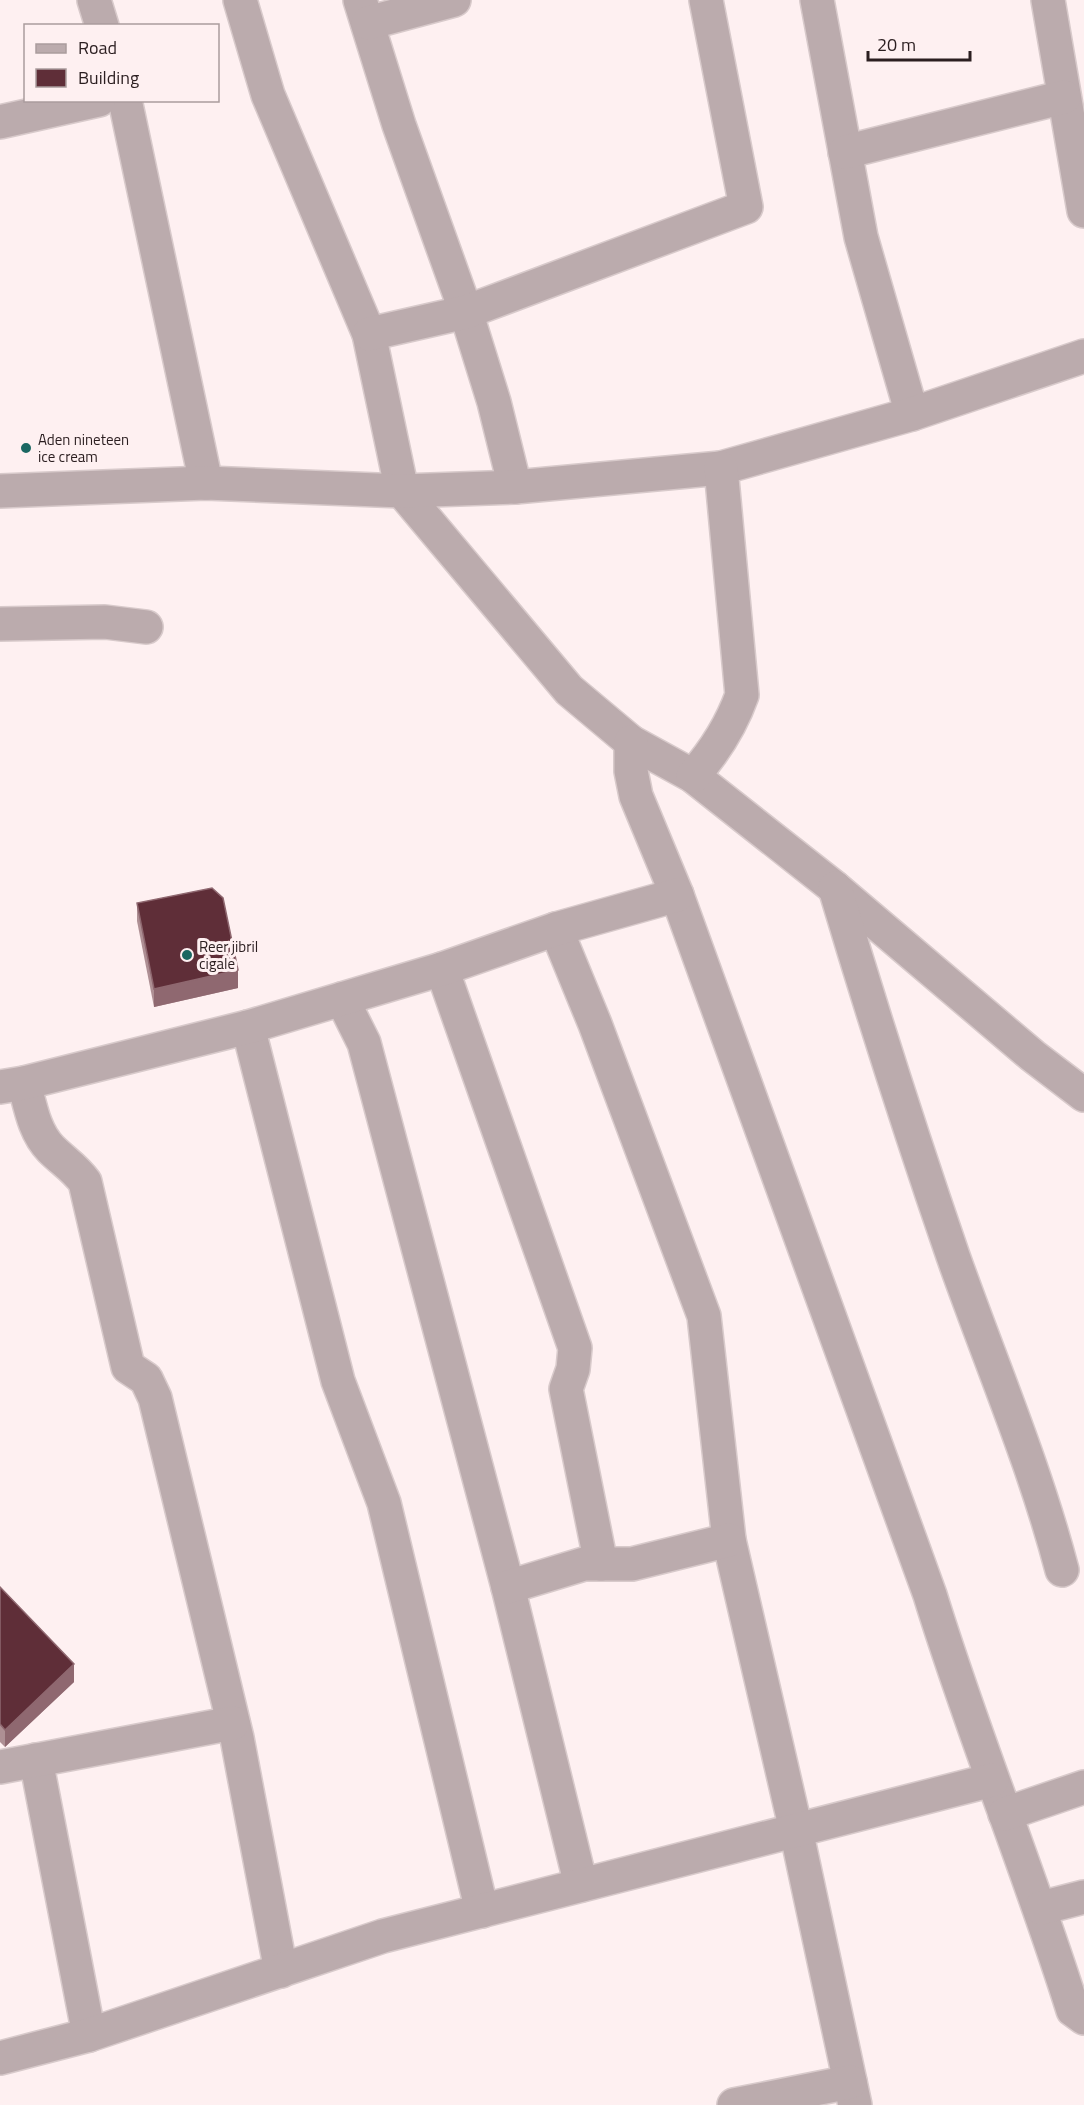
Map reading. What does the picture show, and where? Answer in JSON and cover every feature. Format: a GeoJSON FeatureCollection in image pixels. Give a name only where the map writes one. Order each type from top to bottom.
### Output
{"type":"FeatureCollection","features":[{"type":"Feature","properties":{"kind":"street"},"geometry":{"type":"LineString","coordinates":[[94,0],[101,24]]}},
{"type":"Feature","properties":{"kind":"street"},"geometry":{"type":"LineString","coordinates":[[240,0],[268,95],[369,334],[402,491],[569,690],[632,742],[693,776],[835,888],[1033,1056],[1084,1095]]}},
{"type":"Feature","properties":{"kind":"street"},"geometry":{"type":"LineString","coordinates":[[454,0],[364,11],[399,125],[466,312],[494,402],[515,486]]}},
{"type":"Feature","properties":{"kind":"street"},"geometry":{"type":"LineString","coordinates":[[369,334],[466,312],[746,207],[706,0]]}},
{"type":"Feature","properties":{"kind":"street"},"geometry":{"type":"LineString","coordinates":[[817,0],[861,237],[912,414]]}},
{"type":"Feature","properties":{"kind":"street"},"geometry":{"type":"LineString","coordinates":[[1048,0],[1082,193]]}},
{"type":"Feature","properties":{"kind":"street"},"geometry":{"type":"LineString","coordinates":[[845,152],[1064,97]]}},
{"type":"Feature","properties":{"kind":"street"},"geometry":{"type":"LineString","coordinates":[[0,122],[90,102]]}},
{"type":"Feature","properties":{"kind":"street"},"geometry":{"type":"LineString","coordinates":[[125,102],[206,483]]}},
{"type":"Feature","properties":{"kind":"street"},"geometry":{"type":"LineString","coordinates":[[0,491],[206,483],[402,491],[515,486],[721,468],[912,414],[1084,356]]}},
{"type":"Feature","properties":{"kind":"street"},"geometry":{"type":"LineString","coordinates":[[693,776],[709,757],[734,719],[742,695],[721,468]]}},
{"type":"Feature","properties":{"kind":"street"},"geometry":{"type":"LineString","coordinates":[[0,624],[105,621],[146,627]]}},
{"type":"Feature","properties":{"kind":"street"},"geometry":{"type":"LineString","coordinates":[[632,742],[632,771],[636,796],[677,895],[930,1595],[961,1696],[1041,1908],[1073,2010],[1084,2018]]}},
{"type":"Feature","properties":{"kind":"street"},"geometry":{"type":"LineString","coordinates":[[835,888],[881,1041],[953,1257],[1047,1512],[1062,1570]]}},
{"type":"Feature","properties":{"kind":"street"},"geometry":{"type":"LineString","coordinates":[[281,1971],[233,1723],[155,1398],[146,1379],[128,1367],[85,1182],[73,1166],[50,1148],[12,1085],[248,1027],[442,969],[556,929],[677,895]]}},
{"type":"Feature","properties":{"kind":"street"},"geometry":{"type":"LineString","coordinates":[[556,929],[595,1024],[704,1316],[729,1540],[796,1830],[852,2093],[734,2105]]}},
{"type":"Feature","properties":{"kind":"street"},"geometry":{"type":"LineString","coordinates":[[442,969],[575,1348],[573,1369],[567,1389],[569,1411],[602,1564]]}},
{"type":"Feature","properties":{"kind":"street"},"geometry":{"type":"LineString","coordinates":[[342,999],[364,1043],[508,1587],[582,1885]]}},
{"type":"Feature","properties":{"kind":"street"},"geometry":{"type":"LineString","coordinates":[[248,1027],[338,1381],[384,1503],[482,1911]]}},
{"type":"Feature","properties":{"kind":"street"},"geometry":{"type":"LineString","coordinates":[[508,1587],[584,1564],[632,1564],[729,1540]]}},
{"type":"Feature","properties":{"kind":"street"},"geometry":{"type":"LineString","coordinates":[[0,1767],[233,1723]]}},
{"type":"Feature","properties":{"kind":"street"},"geometry":{"type":"LineString","coordinates":[[36,1760],[89,2036]]}},
{"type":"Feature","properties":{"kind":"street"},"geometry":{"type":"LineString","coordinates":[[0,2058],[89,2036],[383,1936],[992,1780]]}},
{"type":"Feature","properties":{"kind":"street"},"geometry":{"type":"LineString","coordinates":[[1005,1814],[1084,1787]]}},
{"type":"Feature","properties":{"kind":"street"},"geometry":{"type":"LineString","coordinates":[[1041,1908],[1084,1897]]}},
{"type":"Feature","properties":{"kind":"building","name":"Reer jibril cigale"},"geometry":{"type":"Polygon","coordinates":[[[212,888],[223,898],[238,970],[154,989],[137,903],[212,888]]]}},
{"type":"Feature","properties":{"kind":"building"},"geometry":{"type":"Polygon","coordinates":[[[0,1587],[74,1664],[5,1730],[0,1724],[0,1587]]]}},
{"type":"Feature","properties":{"kind":"place","name":"Aden nineteen ice cream"},"geometry":{"type":"Point","coordinates":[26,448]}},
{"type":"Feature","properties":{"kind":"place","name":"Reer jibril cigale"},"geometry":{"type":"Point","coordinates":[187,955]}}]}
